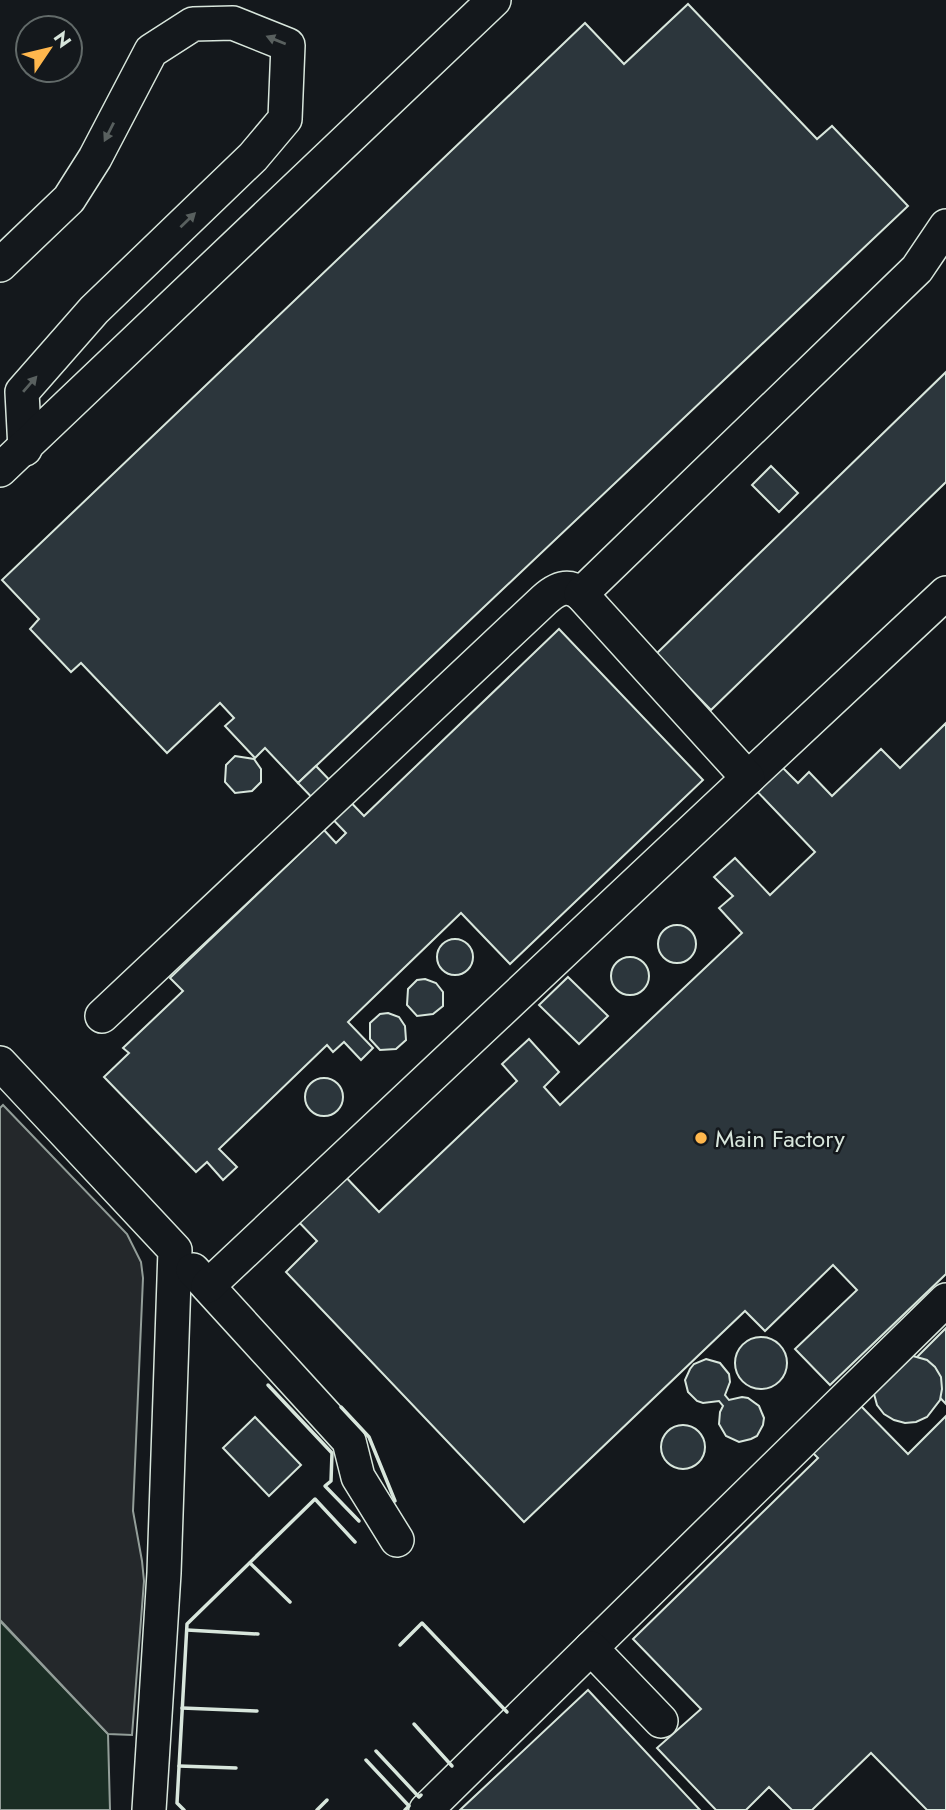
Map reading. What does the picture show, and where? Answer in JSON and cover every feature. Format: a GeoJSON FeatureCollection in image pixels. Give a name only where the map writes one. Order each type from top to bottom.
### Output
{"type":"FeatureCollection","features":[{"type":"Feature","properties":{"kind":"street"},"geometry":{"type":"LineString","coordinates":[[0,470],[494,0]]}},
{"type":"Feature","properties":{"kind":"street"},"geometry":{"type":"LineString","coordinates":[[0,265],[69,199],[95,158],[150,51],[193,24],[233,23],[288,45],[285,119],[253,157],[94,310],[22,393],[25,449]]}},
{"type":"Feature","properties":{"kind":"street"},"geometry":{"type":"LineString","coordinates":[[581,594],[917,269],[929,255],[946,226]]}},
{"type":"Feature","properties":{"kind":"street"},"geometry":{"type":"LineString","coordinates":[[102,1016],[544,600],[564,588],[576,590],[581,594],[748,778]]}},
{"type":"Feature","properties":{"kind":"street"},"geometry":{"type":"LineString","coordinates":[[208,1286],[946,593]]}},
{"type":"Feature","properties":{"kind":"street"},"geometry":{"type":"LineString","coordinates":[[0,1063],[349,1441],[358,1477],[397,1540]]}},
{"type":"Feature","properties":{"kind":"street"},"geometry":{"type":"LineString","coordinates":[[149,1810],[164,1573],[175,1250]]}},
{"type":"Feature","properties":{"kind":"street"},"geometry":{"type":"LineString","coordinates":[[426,1810],[946,1300]]}},
{"type":"Feature","properties":{"kind":"street"},"geometry":{"type":"LineString","coordinates":[[591,1648],[661,1721]]}},
{"type":"Feature","properties":{"kind":"green space"},"geometry":{"type":"Polygon","coordinates":[[[0,1621],[108,1734],[110,1810],[0,1810],[0,1621]]]}},
{"type":"Feature","properties":{"kind":"shaded area"},"geometry":{"type":"Polygon","coordinates":[[[3,1105],[127,1234],[141,1262],[143,1278],[133,1511],[144,1581],[132,1735],[108,1734],[0,1620],[0,1108],[3,1105]]]}},
{"type":"Feature","properties":{"kind":"building"},"geometry":{"type":"Polygon","coordinates":[[[688,4],[817,139],[832,126],[908,206],[298,783],[265,748],[255,758],[225,726],[234,718],[220,703],[167,753],[81,663],[71,672],[30,629],[39,619],[2,580],[585,23],[624,64],[688,4]]]}},
{"type":"Feature","properties":{"kind":"building"},"geometry":{"type":"Polygon","coordinates":[[[946,372],[946,482],[711,710],[656,654],[946,372]]]}},
{"type":"Feature","properties":{"kind":"building"},"geometry":{"type":"Polygon","coordinates":[[[771,466],[798,493],[779,512],[752,485],[771,466]]]}},
{"type":"Feature","properties":{"kind":"building"},"geometry":{"type":"Polygon","coordinates":[[[559,629],[703,780],[510,964],[461,913],[348,1022],[373,1048],[361,1060],[344,1042],[333,1052],[327,1045],[219,1149],[237,1167],[223,1180],[207,1162],[196,1172],[104,1077],[129,1053],[123,1048],[183,991],[170,978],[324,830],[336,843],[346,833],[298,783],[316,766],[364,816],[559,629]]]}},
{"type":"Feature","properties":{"kind":"building","name":"Main Factory"},"geometry":{"type":"Polygon","coordinates":[[[946,723],[946,1274],[830,1385],[795,1349],[857,1290],[833,1265],[765,1331],[745,1311],[524,1522],[286,1272],[317,1241],[294,1217],[341,1172],[379,1212],[517,1081],[502,1064],[529,1039],[559,1072],[544,1087],[560,1105],[742,933],[719,908],[733,896],[714,877],[735,858],[770,895],[815,852],[751,785],[776,761],[798,783],[809,772],[832,796],[881,749],[900,768],[946,723]]]}},
{"type":"Feature","properties":{"kind":"building"},"geometry":{"type":"Polygon","coordinates":[[[235,756],[254,759],[261,769],[261,782],[252,791],[235,793],[225,782],[226,765],[235,756]]]}},
{"type":"Feature","properties":{"kind":"building"},"geometry":{"type":"Polygon","coordinates":[[[677,925],[690,931],[696,944],[690,957],[677,963],[664,957],[658,944],[664,931],[677,925]]]}},
{"type":"Feature","properties":{"kind":"building"},"geometry":{"type":"Polygon","coordinates":[[[455,939],[468,944],[473,957],[468,970],[455,975],[442,970],[437,957],[442,944],[455,939]]]}},
{"type":"Feature","properties":{"kind":"building"},"geometry":{"type":"Polygon","coordinates":[[[630,957],[643,963],[649,976],[643,989],[630,995],[617,989],[611,976],[617,963],[630,957]]]}},
{"type":"Feature","properties":{"kind":"building"},"geometry":{"type":"Polygon","coordinates":[[[568,977],[608,1016],[579,1044],[539,1005],[568,977]]]}},
{"type":"Feature","properties":{"kind":"building"},"geometry":{"type":"Polygon","coordinates":[[[425,979],[436,983],[443,992],[443,1006],[433,1014],[417,1016],[407,1005],[408,989],[417,980],[425,979]]]}},
{"type":"Feature","properties":{"kind":"building"},"geometry":{"type":"Polygon","coordinates":[[[388,1013],[399,1017],[405,1026],[406,1040],[396,1049],[380,1050],[370,1039],[370,1023],[380,1014],[388,1013]]]}},
{"type":"Feature","properties":{"kind":"building"},"geometry":{"type":"Polygon","coordinates":[[[324,1078],[337,1084],[343,1097],[337,1110],[324,1116],[311,1110],[305,1097],[311,1084],[324,1078]]]}},
{"type":"Feature","properties":{"kind":"building"},"geometry":{"type":"Polygon","coordinates":[[[946,1328],[946,1404],[909,1365],[946,1328]]]}},
{"type":"Feature","properties":{"kind":"building"},"geometry":{"type":"Polygon","coordinates":[[[761,1337],[771,1339],[779,1345],[785,1353],[785,1373],[779,1381],[771,1387],[761,1389],[751,1387],[743,1381],[737,1373],[735,1363],[737,1353],[743,1345],[751,1339],[761,1337]]]}},
{"type":"Feature","properties":{"kind":"building"},"geometry":{"type":"Polygon","coordinates":[[[906,1354],[927,1360],[935,1367],[941,1377],[942,1389],[940,1400],[927,1417],[905,1423],[884,1414],[877,1405],[874,1394],[906,1354]]]}},
{"type":"Feature","properties":{"kind":"building"},"geometry":{"type":"Polygon","coordinates":[[[706,1359],[720,1363],[729,1374],[730,1382],[725,1395],[729,1400],[748,1398],[759,1406],[764,1418],[757,1436],[739,1442],[726,1436],[719,1424],[723,1406],[719,1401],[703,1403],[688,1392],[685,1380],[690,1369],[694,1364],[706,1359]]]}},
{"type":"Feature","properties":{"kind":"building"},"geometry":{"type":"Polygon","coordinates":[[[857,1402],[908,1454],[946,1416],[946,1810],[927,1810],[871,1753],[812,1810],[792,1810],[769,1787],[746,1810],[716,1810],[657,1748],[701,1709],[633,1639],[818,1458],[809,1449],[857,1402]]]}},
{"type":"Feature","properties":{"kind":"building"},"geometry":{"type":"Polygon","coordinates":[[[255,1417],[301,1465],[269,1496],[223,1448],[255,1417]]]}},
{"type":"Feature","properties":{"kind":"building"},"geometry":{"type":"Polygon","coordinates":[[[683,1425],[692,1426],[699,1431],[704,1438],[704,1456],[699,1463],[692,1468],[683,1469],[674,1468],[667,1463],[662,1456],[661,1447],[662,1438],[667,1431],[674,1426],[683,1425]]]}},
{"type":"Feature","properties":{"kind":"building"},"geometry":{"type":"Polygon","coordinates":[[[588,1690],[700,1810],[460,1810],[588,1690]]]}},
{"type":"Feature","properties":{"kind":"wall"},"geometry":{"type":"LineString","coordinates":[[268,1385],[332,1453],[331,1481],[325,1486],[359,1521]]}},
{"type":"Feature","properties":{"kind":"wall"},"geometry":{"type":"LineString","coordinates":[[341,1407],[369,1437],[395,1501]]}},
{"type":"Feature","properties":{"kind":"wall"},"geometry":{"type":"LineString","coordinates":[[184,1810],[177,1803],[187,1624],[315,1499],[355,1542]]}},
{"type":"Feature","properties":{"kind":"wall"},"geometry":{"type":"LineString","coordinates":[[250,1563],[290,1602]]}},
{"type":"Feature","properties":{"kind":"wall"},"geometry":{"type":"LineString","coordinates":[[400,1645],[422,1623],[507,1712]]}},
{"type":"Feature","properties":{"kind":"wall"},"geometry":{"type":"LineString","coordinates":[[187,1630],[258,1634]]}},
{"type":"Feature","properties":{"kind":"wall"},"geometry":{"type":"LineString","coordinates":[[182,1708],[257,1711]]}},
{"type":"Feature","properties":{"kind":"wall"},"geometry":{"type":"LineString","coordinates":[[414,1724],[452,1766]]}},
{"type":"Feature","properties":{"kind":"wall"},"geometry":{"type":"LineString","coordinates":[[376,1751],[419,1797],[421,1795]]}},
{"type":"Feature","properties":{"kind":"wall"},"geometry":{"type":"LineString","coordinates":[[366,1760],[409,1806],[405,1810]]}},
{"type":"Feature","properties":{"kind":"wall"},"geometry":{"type":"LineString","coordinates":[[179,1766],[236,1768]]}},
{"type":"Feature","properties":{"kind":"wall"},"geometry":{"type":"LineString","coordinates":[[317,1810],[327,1800]]}},
{"type":"Feature","properties":{"kind":"place","name":"Main Factory"},"geometry":{"type":"Point","coordinates":[701,1138]}}]}
